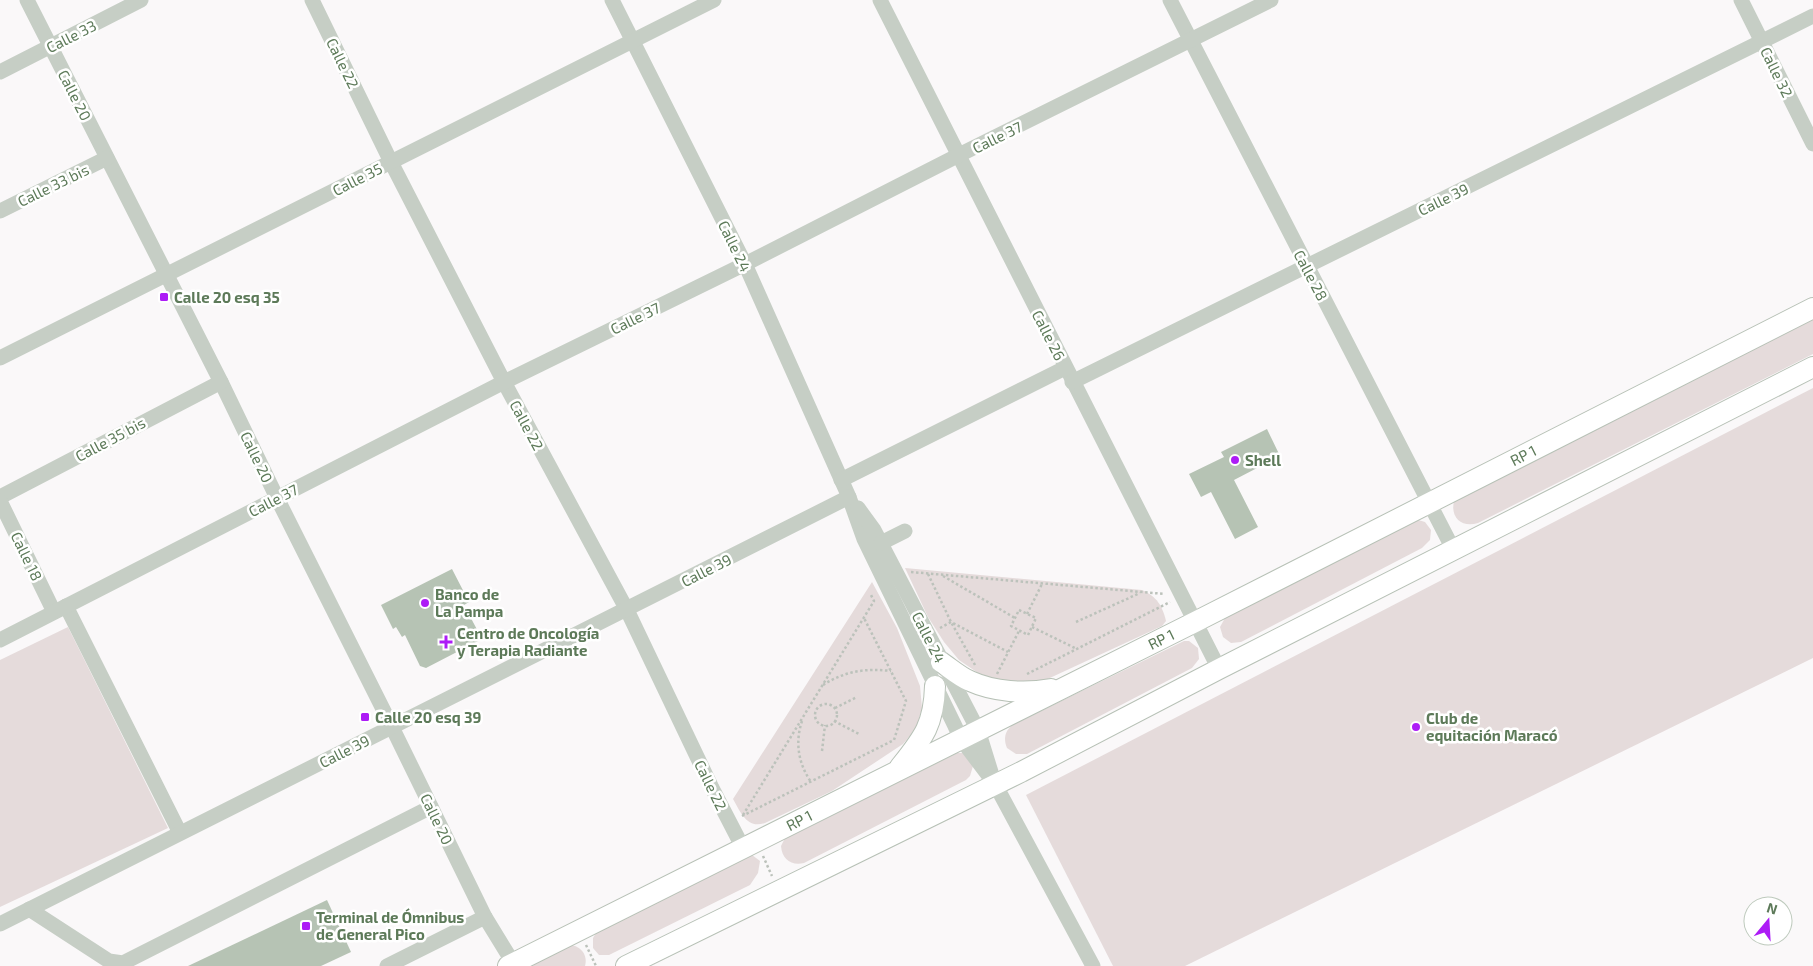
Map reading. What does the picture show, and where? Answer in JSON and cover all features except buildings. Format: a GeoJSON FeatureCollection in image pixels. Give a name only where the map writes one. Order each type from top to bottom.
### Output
{"type":"FeatureCollection","features":[{"type":"Feature","properties":{"kind":"main road","name":"RP 1"},"geometry":{"type":"LineString","coordinates":[[512,965],[1067,685],[1196,622],[1813,308]]}},
{"type":"Feature","properties":{"kind":"main road"},"geometry":{"type":"LineString","coordinates":[[626,966],[1021,772],[1219,669],[1813,367]]}},
{"type":"Feature","properties":{"kind":"main road"},"geometry":{"type":"LineString","coordinates":[[941,662],[970,681],[1010,691],[1030,691],[1067,685]]}},
{"type":"Feature","properties":{"kind":"main road"},"geometry":{"type":"LineString","coordinates":[[896,771],[917,744],[927,727],[934,707],[935,686]]}},
{"type":"Feature","properties":{"kind":"street","name":"Calle 20"},"geometry":{"type":"LineString","coordinates":[[27,0],[221,382],[431,807],[512,965]]}},
{"type":"Feature","properties":{"kind":"street","name":"Calle 33"},"geometry":{"type":"LineString","coordinates":[[0,72],[141,0]]}},
{"type":"Feature","properties":{"kind":"street","name":"Calle 22"},"geometry":{"type":"LineString","coordinates":[[312,0],[391,162],[504,382],[749,845]]}},
{"type":"Feature","properties":{"kind":"street","name":"Calle 24"},"geometry":{"type":"LineString","coordinates":[[612,0],[745,264],[849,497],[864,539],[935,686],[970,734]]}},
{"type":"Feature","properties":{"kind":"street","name":"Calle 35"},"geometry":{"type":"LineString","coordinates":[[0,358],[714,0]]}},
{"type":"Feature","properties":{"kind":"street","name":"Calle 26"},"geometry":{"type":"LineString","coordinates":[[880,0],[1219,669]]}},
{"type":"Feature","properties":{"kind":"street","name":"Calle 28"},"geometry":{"type":"LineString","coordinates":[[1170,0],[1453,550]]}},
{"type":"Feature","properties":{"kind":"street","name":"Calle 37"},"geometry":{"type":"LineString","coordinates":[[0,640],[504,382],[745,264],[1271,0]]}},
{"type":"Feature","properties":{"kind":"street","name":"Calle 32"},"geometry":{"type":"LineString","coordinates":[[1741,0],[1813,144]]}},
{"type":"Feature","properties":{"kind":"street","name":"Calle 39"},"geometry":{"type":"LineString","coordinates":[[841,480],[1307,267],[1813,16]]}},
{"type":"Feature","properties":{"kind":"street","name":"Calle 33 bis"},"geometry":{"type":"LineString","coordinates":[[0,211],[107,158]]}},
{"type":"Feature","properties":{"kind":"street","name":"Calle 35 bis"},"geometry":{"type":"LineString","coordinates":[[0,496],[221,382]]}},
{"type":"Feature","properties":{"kind":"street","name":"Calle 24"},"geometry":{"type":"LineString","coordinates":[[849,497],[874,530],[881,543],[941,662],[970,734],[1092,966]]}},
{"type":"Feature","properties":{"kind":"street","name":"Calle 39"},"geometry":{"type":"LineString","coordinates":[[0,924],[849,497]]}},
{"type":"Feature","properties":{"kind":"street","name":"Calle 18"},"geometry":{"type":"LineString","coordinates":[[0,500],[180,833]]}},
{"type":"Feature","properties":{"kind":"street"},"geometry":{"type":"LineString","coordinates":[[881,543],[905,531]]}},
{"type":"Feature","properties":{"kind":"street"},"geometry":{"type":"LineString","coordinates":[[29,909],[109,960],[123,963],[431,807]]}},
{"type":"Feature","properties":{"kind":"street"},"geometry":{"type":"LineString","coordinates":[[387,966],[486,917]]}},
{"type":"Feature","properties":{"kind":"path"},"geometry":{"type":"LineString","coordinates":[[908,572],[1182,596]]}},
{"type":"Feature","properties":{"kind":"path"},"geometry":{"type":"LineString","coordinates":[[928,574],[950,622],[978,670]]}},
{"type":"Feature","properties":{"kind":"path"},"geometry":{"type":"LineString","coordinates":[[940,575],[1015,618]]}},
{"type":"Feature","properties":{"kind":"path"},"geometry":{"type":"LineString","coordinates":[[1027,614],[1042,584]]}},
{"type":"Feature","properties":{"kind":"path"},"geometry":{"type":"LineString","coordinates":[[1076,622],[1142,592]]}},
{"type":"Feature","properties":{"kind":"path"},"geometry":{"type":"LineString","coordinates":[[736,819],[806,712],[864,618],[874,601],[870,593]]}},
{"type":"Feature","properties":{"kind":"path"},"geometry":{"type":"LineString","coordinates":[[1025,675],[1182,596]]}},
{"type":"Feature","properties":{"kind":"path"},"geometry":{"type":"LineString","coordinates":[[1019,610],[1036,618],[1028,635],[1011,626],[1015,618],[1019,610]]}},
{"type":"Feature","properties":{"kind":"path"},"geometry":{"type":"LineString","coordinates":[[736,819],[894,740],[906,700],[864,618]]}},
{"type":"Feature","properties":{"kind":"path"},"geometry":{"type":"LineString","coordinates":[[950,622],[1008,652]]}},
{"type":"Feature","properties":{"kind":"path"},"geometry":{"type":"LineString","coordinates":[[1032,627],[1077,649]]}},
{"type":"Feature","properties":{"kind":"path"},"geometry":{"type":"LineString","coordinates":[[1003,676],[996,674],[1019,630]]}},
{"type":"Feature","properties":{"kind":"path"},"geometry":{"type":"LineString","coordinates":[[822,686],[851,672],[874,668],[891,671]]}},
{"type":"Feature","properties":{"kind":"path"},"geometry":{"type":"LineString","coordinates":[[835,708],[837,715],[834,721],[825,725],[816,720],[816,709],[825,704],[835,708],[857,697]]}},
{"type":"Feature","properties":{"kind":"path"},"geometry":{"type":"LineString","coordinates":[[806,712],[798,738],[798,750],[802,766],[811,782]]}},
{"type":"Feature","properties":{"kind":"path"},"geometry":{"type":"LineString","coordinates":[[834,721],[859,734]]}},
{"type":"Feature","properties":{"kind":"path"},"geometry":{"type":"LineString","coordinates":[[822,751],[825,725]]}},
{"type":"Feature","properties":{"kind":"path"},"geometry":{"type":"LineString","coordinates":[[749,845],[778,891]]}},
{"type":"Feature","properties":{"kind":"path"},"geometry":{"type":"LineString","coordinates":[[578,931],[596,966]]}},
{"type":"Feature","properties":{"kind":"shaded area"},"geometry":{"type":"Polygon","coordinates":[[[1813,317],[1813,354],[1478,523],[1462,523],[1456,517],[1453,507],[1454,501],[1813,317]]]}},
{"type":"Feature","properties":{"kind":"shaded area","name":"Club de equitación Maracó"},"geometry":{"type":"Polygon","coordinates":[[[1813,388],[1813,658],[1185,966],[1113,966],[1026,795],[1813,388]]]}},
{"type":"Feature","properties":{"kind":"shaded area"},"geometry":{"type":"Polygon","coordinates":[[[1415,519],[1425,522],[1431,530],[1430,540],[1422,548],[1241,642],[1231,643],[1223,637],[1220,627],[1225,618],[1415,519]]]}},
{"type":"Feature","properties":{"kind":"shaded area"},"geometry":{"type":"Polygon","coordinates":[[[905,568],[1142,590],[1158,602],[1163,610],[1166,621],[1162,626],[1039,683],[1008,682],[981,675],[959,660],[944,642],[928,617],[905,568]]]}},
{"type":"Feature","properties":{"kind":"shaded area"},"geometry":{"type":"Polygon","coordinates":[[[872,582],[897,628],[920,686],[922,708],[916,729],[903,744],[832,791],[765,823],[754,824],[749,822],[733,799],[872,582]]]}},
{"type":"Feature","properties":{"kind":"shaded area"},"geometry":{"type":"Polygon","coordinates":[[[68,627],[168,828],[0,907],[0,660],[68,627]]]}},
{"type":"Feature","properties":{"kind":"shaded area"},"geometry":{"type":"Polygon","coordinates":[[[1184,641],[1189,641],[1198,648],[1199,659],[1192,668],[1027,754],[1016,754],[1007,748],[1006,734],[1014,724],[1184,641]]]}},
{"type":"Feature","properties":{"kind":"shaded area"},"geometry":{"type":"Polygon","coordinates":[[[957,753],[963,753],[973,766],[970,776],[966,780],[804,863],[791,862],[783,855],[781,846],[786,836],[957,753]]]}},
{"type":"Feature","properties":{"kind":"shaded area"},"geometry":{"type":"Polygon","coordinates":[[[752,855],[760,861],[758,873],[750,885],[609,955],[599,955],[593,948],[593,938],[596,933],[741,856],[752,855]]]}},
{"type":"Feature","properties":{"kind":"shaded area"},"geometry":{"type":"Polygon","coordinates":[[[570,945],[577,947],[583,952],[586,962],[585,966],[533,966],[537,961],[570,945]]]}},
{"type":"Feature","properties":{"kind":"place","name":"Calle 20 esq 35"},"geometry":{"type":"Point","coordinates":[164,297]}},
{"type":"Feature","properties":{"kind":"place","name":"Shell"},"geometry":{"type":"Point","coordinates":[1235,460]}},
{"type":"Feature","properties":{"kind":"place","name":"Banco de La Pampa"},"geometry":{"type":"Point","coordinates":[425,603]}},
{"type":"Feature","properties":{"kind":"place","name":"Centro de Oncología y Terapia Radiante"},"geometry":{"type":"Point","coordinates":[446,642]}},
{"type":"Feature","properties":{"kind":"place","name":"Calle 20 esq 39"},"geometry":{"type":"Point","coordinates":[365,717]}},
{"type":"Feature","properties":{"kind":"place","name":"Club de equitación Maracó"},"geometry":{"type":"Point","coordinates":[1416,727]}},
{"type":"Feature","properties":{"kind":"place","name":"Terminal de Ómnibus de General Pico"},"geometry":{"type":"Point","coordinates":[306,926]}}]}
